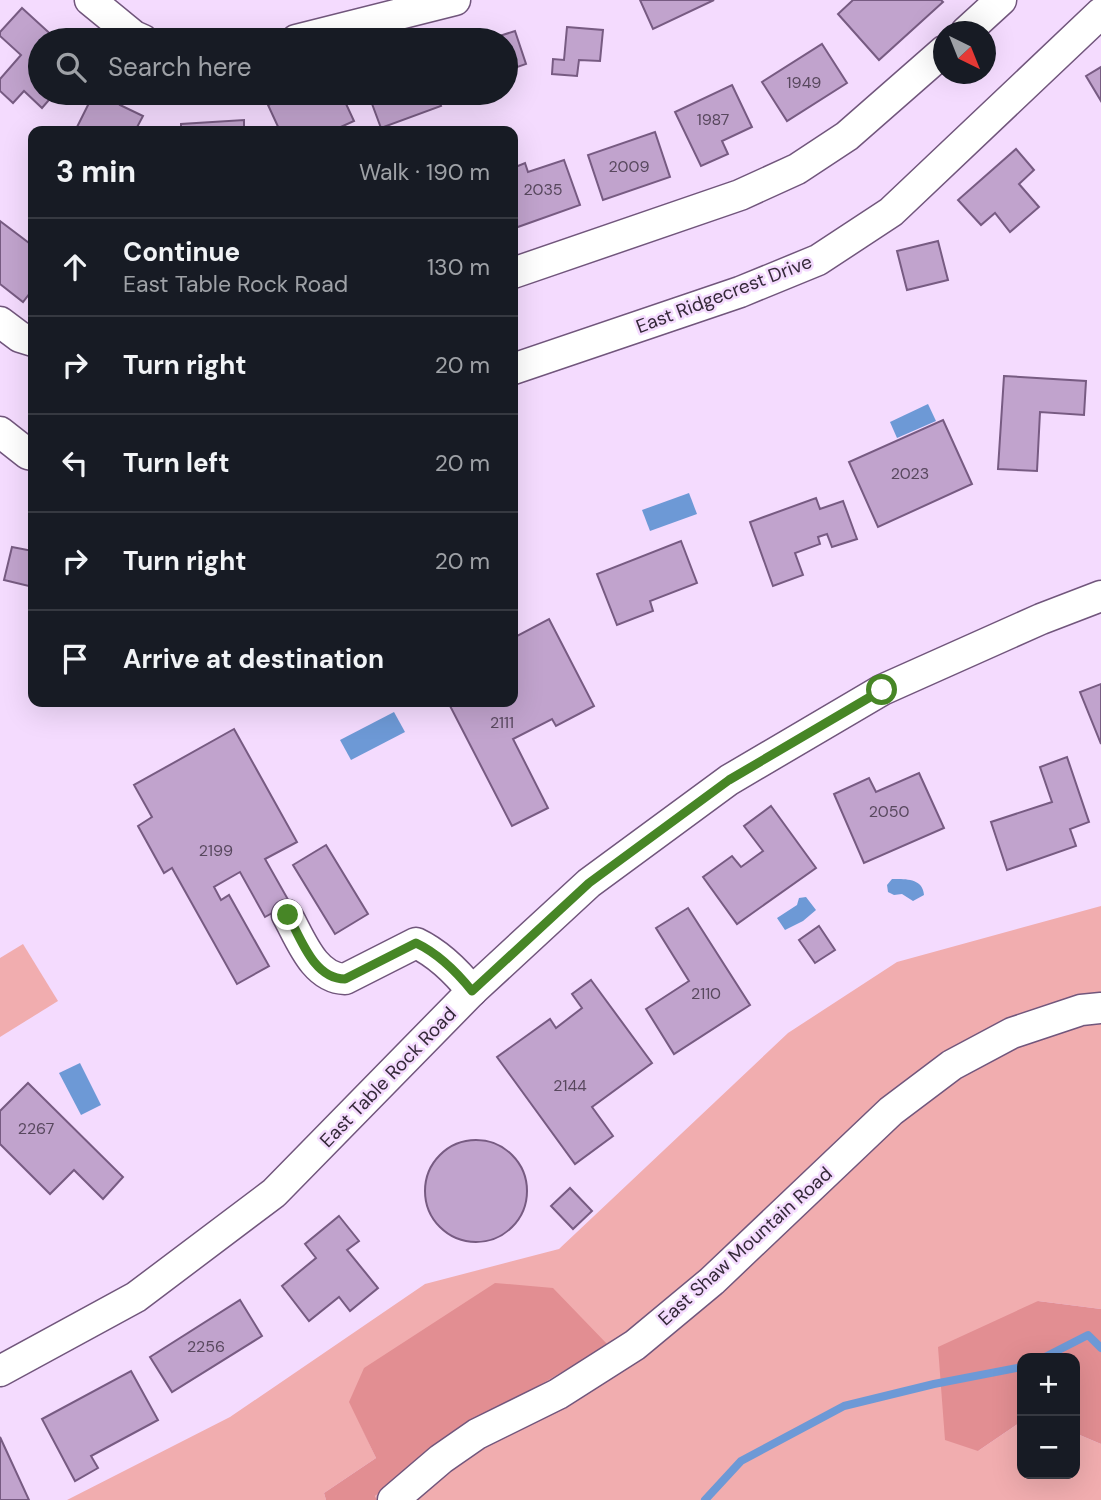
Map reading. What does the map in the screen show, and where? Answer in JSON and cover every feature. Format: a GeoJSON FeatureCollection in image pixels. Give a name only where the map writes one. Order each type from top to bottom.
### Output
{"type":"FeatureCollection","features":[{"type":"Feature","properties":{"kind":"street"},"geometry":{"type":"LineString","coordinates":[[90,0],[124,28]]}},
{"type":"Feature","properties":{"kind":"street"},"geometry":{"type":"LineString","coordinates":[[344,28],[455,0]]}},
{"type":"Feature","properties":{"kind":"street"},"geometry":{"type":"LineString","coordinates":[[978,21],[1001,0]]}},
{"type":"Feature","properties":{"kind":"street","name":"East Ridgecrest Drive"},"geometry":{"type":"LineString","coordinates":[[518,367],[740,292],[818,260],[891,212],[1101,13]]}},
{"type":"Feature","properties":{"kind":"street"},"geometry":{"type":"LineString","coordinates":[[518,271],[740,195],[797,169],[847,136],[933,60]]}},
{"type":"Feature","properties":{"kind":"street"},"geometry":{"type":"LineString","coordinates":[[0,322],[20,337],[28,339]]}},
{"type":"Feature","properties":{"kind":"street"},"geometry":{"type":"LineString","coordinates":[[0,432],[28,454]]}},
{"type":"Feature","properties":{"kind":"street","name":"East Table Rock Road"},"geometry":{"type":"LineString","coordinates":[[0,1371],[136,1297],[274,1193],[472,991],[589,883],[729,780],[882,690],[1041,619],[1101,596]]}},
{"type":"Feature","properties":{"kind":"street"},"geometry":{"type":"LineString","coordinates":[[288,915],[314,961],[323,973],[335,979],[345,979],[416,943],[430,950],[456,972],[472,991]]}},
{"type":"Feature","properties":{"kind":"street","name":"East Shaw Mountain Road"},"geometry":{"type":"LineString","coordinates":[[393,1500],[441,1459],[477,1434],[558,1394],[635,1345],[712,1281],[891,1111],[952,1065],[1012,1033],[1081,1010],[1101,1008]]}},
{"type":"Feature","properties":{"kind":"shaded area"},"geometry":{"type":"Polygon","coordinates":[[[1101,906],[1101,1309],[1038,1301],[978,1451],[1017,1424],[1017,1479],[1080,1479],[1080,1435],[1101,1444],[1101,1500],[377,1500],[375,1496],[473,1424],[350,1402],[376,1458],[324,1493],[326,1500],[67,1500],[230,1417],[425,1284],[559,1249],[788,1033],[897,962],[1101,906]]]}},
{"type":"Feature","properties":{"kind":"shaded area"},"geometry":{"type":"Polygon","coordinates":[[[23,944],[58,1001],[0,1037],[0,958],[23,944]]]}},
{"type":"Feature","properties":{"kind":"shaded area"},"geometry":{"type":"Polygon","coordinates":[[[495,1283],[553,1288],[608,1345],[473,1424],[375,1496],[377,1500],[326,1500],[324,1493],[376,1458],[349,1402],[364,1368],[495,1283]]]}},
{"type":"Feature","properties":{"kind":"shaded area"},"geometry":{"type":"Polygon","coordinates":[[[1038,1301],[1101,1309],[1101,1444],[1080,1435],[1080,1353],[1017,1353],[1017,1424],[978,1451],[945,1440],[938,1347],[1038,1301]]]}},
{"type":"Feature","properties":{"kind":"water"},"geometry":{"type":"Polygon","coordinates":[[[928,404],[936,421],[897,438],[890,422],[928,404]]]}},
{"type":"Feature","properties":{"kind":"water"},"geometry":{"type":"Polygon","coordinates":[[[689,493],[697,514],[650,531],[642,510],[689,493]]]}},
{"type":"Feature","properties":{"kind":"water"},"geometry":{"type":"Polygon","coordinates":[[[394,712],[405,732],[351,760],[340,740],[394,712]]]}},
{"type":"Feature","properties":{"kind":"water"},"geometry":{"type":"Polygon","coordinates":[[[892,879],[917,882],[924,895],[913,901],[902,894],[894,895],[888,892],[887,885],[892,879]]]}},
{"type":"Feature","properties":{"kind":"water"},"geometry":{"type":"Polygon","coordinates":[[[806,897],[816,910],[803,921],[785,930],[777,918],[797,905],[799,898],[806,897]]]}},
{"type":"Feature","properties":{"kind":"water"},"geometry":{"type":"Polygon","coordinates":[[[80,1063],[101,1105],[81,1115],[59,1073],[80,1063]]]}},
{"type":"Feature","properties":{"kind":"building"},"geometry":{"type":"Polygon","coordinates":[[[640,0],[714,0],[653,29],[640,0]]]}},
{"type":"Feature","properties":{"kind":"building"},"geometry":{"type":"Polygon","coordinates":[[[853,0],[943,2],[879,60],[838,14],[853,0]]]}},
{"type":"Feature","properties":{"kind":"building"},"geometry":{"type":"Polygon","coordinates":[[[22,8],[44,28],[28,28],[28,95],[24,91],[13,103],[0,91],[0,79],[21,55],[0,36],[0,32],[22,8]]]}},
{"type":"Feature","properties":{"kind":"building"},"geometry":{"type":"Polygon","coordinates":[[[567,27],[603,30],[600,61],[579,60],[577,76],[552,74],[553,59],[564,60],[567,27]]]}},
{"type":"Feature","properties":{"kind":"building"},"geometry":{"type":"Polygon","coordinates":[[[518,40],[526,64],[518,67],[518,40]]]}},
{"type":"Feature","properties":{"kind":"building"},"geometry":{"type":"Polygon","coordinates":[[[822,44],[847,83],[787,121],[762,82],[822,44]]]}},
{"type":"Feature","properties":{"kind":"building"},"geometry":{"type":"Polygon","coordinates":[[[1101,67],[1101,101],[1086,76],[1101,67]]]}},
{"type":"Feature","properties":{"kind":"building"},"geometry":{"type":"Polygon","coordinates":[[[732,85],[752,127],[722,141],[728,154],[701,166],[675,112],[732,85]]]}},
{"type":"Feature","properties":{"kind":"building"},"geometry":{"type":"Polygon","coordinates":[[[88,105],[120,105],[143,116],[138,126],[78,126],[88,105]]]}},
{"type":"Feature","properties":{"kind":"building"},"geometry":{"type":"Polygon","coordinates":[[[268,105],[347,105],[354,121],[343,126],[278,126],[268,105]]]}},
{"type":"Feature","properties":{"kind":"building"},"geometry":{"type":"Polygon","coordinates":[[[372,105],[441,106],[386,126],[380,126],[372,105]]]}},
{"type":"Feature","properties":{"kind":"building"},"geometry":{"type":"Polygon","coordinates":[[[244,120],[244,126],[181,124],[244,120]]]}},
{"type":"Feature","properties":{"kind":"building"},"geometry":{"type":"Polygon","coordinates":[[[655,132],[670,177],[603,200],[588,155],[655,132]]]}},
{"type":"Feature","properties":{"kind":"building"},"geometry":{"type":"Polygon","coordinates":[[[1016,149],[1034,170],[1019,184],[1039,207],[1010,232],[995,213],[981,225],[958,200],[1016,149]]]}},
{"type":"Feature","properties":{"kind":"building"},"geometry":{"type":"Polygon","coordinates":[[[564,160],[580,205],[518,227],[518,166],[525,163],[528,172],[564,160]]]}},
{"type":"Feature","properties":{"kind":"building"},"geometry":{"type":"Polygon","coordinates":[[[0,221],[28,242],[28,296],[23,302],[0,284],[0,221]]]}},
{"type":"Feature","properties":{"kind":"building"},"geometry":{"type":"Polygon","coordinates":[[[938,241],[948,280],[907,290],[897,251],[938,241]]]}},
{"type":"Feature","properties":{"kind":"building"},"geometry":{"type":"Polygon","coordinates":[[[1004,376],[1086,381],[1084,415],[1040,412],[1037,471],[998,469],[1004,376]]]}},
{"type":"Feature","properties":{"kind":"building"},"geometry":{"type":"Polygon","coordinates":[[[943,420],[972,484],[878,527],[849,462],[943,420]]]}},
{"type":"Feature","properties":{"kind":"building"},"geometry":{"type":"Polygon","coordinates":[[[816,498],[820,509],[843,501],[857,539],[832,547],[827,534],[818,537],[820,544],[795,553],[803,575],[773,586],[750,522],[816,498]]]}},
{"type":"Feature","properties":{"kind":"building"},"geometry":{"type":"Polygon","coordinates":[[[681,541],[697,583],[650,601],[653,611],[617,625],[597,574],[681,541]]]}},
{"type":"Feature","properties":{"kind":"building"},"geometry":{"type":"Polygon","coordinates":[[[12,547],[28,550],[28,586],[4,580],[12,547]]]}},
{"type":"Feature","properties":{"kind":"building"},"geometry":{"type":"Polygon","coordinates":[[[549,619],[594,706],[556,726],[552,719],[513,739],[548,808],[512,826],[451,707],[518,707],[518,635],[549,619]]]}},
{"type":"Feature","properties":{"kind":"building"},"geometry":{"type":"Polygon","coordinates":[[[1101,684],[1101,744],[1080,692],[1101,684]]]}},
{"type":"Feature","properties":{"kind":"building"},"geometry":{"type":"Polygon","coordinates":[[[234,729],[297,842],[265,859],[290,903],[265,917],[240,872],[214,887],[221,900],[229,895],[269,966],[237,984],[172,868],[164,873],[138,826],[152,817],[134,785],[234,729]]]}},
{"type":"Feature","properties":{"kind":"building"},"geometry":{"type":"Polygon","coordinates":[[[1067,757],[1089,822],[1070,829],[1076,846],[1007,870],[991,822],[1052,802],[1040,767],[1067,757]]]}},
{"type":"Feature","properties":{"kind":"building"},"geometry":{"type":"Polygon","coordinates":[[[919,773],[944,828],[864,863],[834,794],[869,778],[876,792],[919,773]]]}},
{"type":"Feature","properties":{"kind":"building"},"geometry":{"type":"Polygon","coordinates":[[[771,806],[816,868],[737,924],[703,877],[732,856],[741,867],[763,851],[744,826],[771,806]]]}},
{"type":"Feature","properties":{"kind":"building"},"geometry":{"type":"Polygon","coordinates":[[[326,845],[368,914],[335,934],[293,865],[326,845]]]}},
{"type":"Feature","properties":{"kind":"building"},"geometry":{"type":"Polygon","coordinates":[[[688,908],[750,1005],[674,1054],[646,1009],[689,981],[656,928],[688,908]]]}},
{"type":"Feature","properties":{"kind":"building"},"geometry":{"type":"Polygon","coordinates":[[[819,926],[835,950],[815,963],[799,940],[819,926]]]}},
{"type":"Feature","properties":{"kind":"building"},"geometry":{"type":"Polygon","coordinates":[[[591,980],[652,1063],[592,1107],[613,1136],[575,1164],[497,1057],[550,1019],[556,1028],[582,1008],[572,994],[591,980]]]}},
{"type":"Feature","properties":{"kind":"building"},"geometry":{"type":"Polygon","coordinates":[[[28,1083],[123,1177],[103,1199],[74,1170],[50,1194],[0,1144],[0,1111],[28,1083]]]}},
{"type":"Feature","properties":{"kind":"building"},"geometry":{"type":"Polygon","coordinates":[[[476,1140],[496,1144],[512,1155],[523,1171],[527,1191],[523,1211],[512,1227],[496,1238],[476,1242],[456,1238],[440,1227],[429,1211],[425,1191],[429,1171],[440,1155],[456,1144],[476,1140]]]}},
{"type":"Feature","properties":{"kind":"building"},"geometry":{"type":"Polygon","coordinates":[[[570,1188],[592,1211],[573,1229],[551,1206],[570,1188]]]}},
{"type":"Feature","properties":{"kind":"building"},"geometry":{"type":"Polygon","coordinates":[[[339,1216],[359,1241],[347,1250],[378,1288],[350,1311],[339,1297],[309,1321],[282,1286],[316,1258],[305,1244],[339,1216]]]}},
{"type":"Feature","properties":{"kind":"building"},"geometry":{"type":"Polygon","coordinates":[[[240,1300],[262,1336],[172,1392],[150,1357],[240,1300]]]}},
{"type":"Feature","properties":{"kind":"building"},"geometry":{"type":"Polygon","coordinates":[[[131,1371],[158,1420],[91,1456],[98,1468],[75,1481],[42,1419],[131,1371]]]}},
{"type":"Feature","properties":{"kind":"building"},"geometry":{"type":"Polygon","coordinates":[[[0,1437],[29,1500],[0,1500],[0,1437]]]}},
{"type":"Feature","properties":{"kind":"waterway"},"geometry":{"type":"LineString","coordinates":[[1053,1353],[1088,1335],[1101,1348]]}},
{"type":"Feature","properties":{"kind":"waterway"},"geometry":{"type":"LineString","coordinates":[[705,1500],[741,1461],[844,1406],[934,1384],[1017,1368]]}},
{"type":"Feature","properties":{"kind":"route"},"geometry":{"type":"LineString","coordinates":[[288,915],[314,961],[323,973],[335,979],[345,979],[416,943],[430,950],[456,972],[472,991],[589,883],[729,780],[882,690]]}}]}
